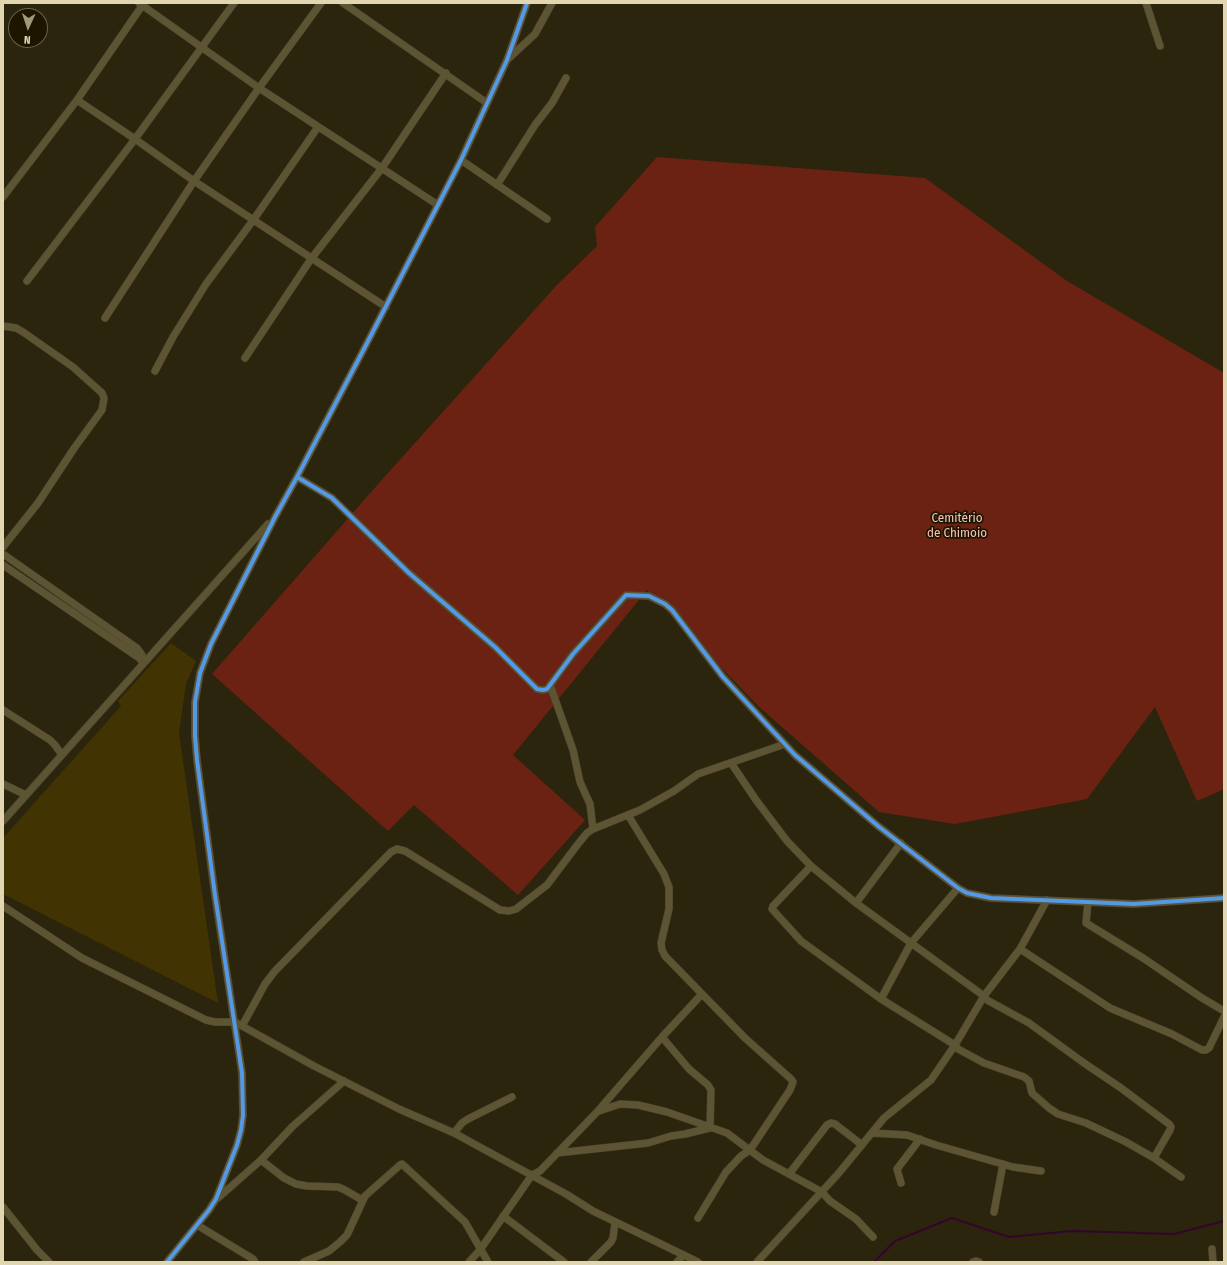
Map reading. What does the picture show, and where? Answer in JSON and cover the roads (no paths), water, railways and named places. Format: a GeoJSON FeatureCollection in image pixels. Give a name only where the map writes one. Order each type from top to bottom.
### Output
{"type":"FeatureCollection","features":[{"type":"Feature","properties":{"kind":"street"},"geometry":{"type":"LineString","coordinates":[[27,280],[135,139],[234,3]]}},
{"type":"Feature","properties":{"kind":"street"},"geometry":{"type":"LineString","coordinates":[[105,318],[194,181],[321,3]]}},
{"type":"Feature","properties":{"kind":"street"},"geometry":{"type":"LineString","coordinates":[[343,3],[446,73],[487,103]]}},
{"type":"Feature","properties":{"kind":"street"},"geometry":{"type":"LineString","coordinates":[[216,1199],[237,1145],[242,1123],[243,1099],[242,1073],[215,895],[197,760],[195,702],[198,684],[211,644],[275,517],[386,307],[461,160],[507,60],[527,3]]}},
{"type":"Feature","properties":{"kind":"street"},"geometry":{"type":"LineString","coordinates":[[507,60],[535,34],[552,3]]}},
{"type":"Feature","properties":{"kind":"street"},"geometry":{"type":"LineString","coordinates":[[1146,3],[1160,46]]}},
{"type":"Feature","properties":{"kind":"street"},"geometry":{"type":"LineString","coordinates":[[3,197],[77,100],[142,4],[259,88],[438,205]]}},
{"type":"Feature","properties":{"kind":"street"},"geometry":{"type":"LineString","coordinates":[[245,358],[311,259],[382,168],[446,73]]}},
{"type":"Feature","properties":{"kind":"street"},"geometry":{"type":"LineString","coordinates":[[497,184],[535,125],[552,103],[566,78]]}},
{"type":"Feature","properties":{"kind":"street"},"geometry":{"type":"LineString","coordinates":[[77,100],[194,181],[386,307]]}},
{"type":"Feature","properties":{"kind":"street"},"geometry":{"type":"LineString","coordinates":[[155,371],[173,337],[206,284],[254,219],[318,127]]}},
{"type":"Feature","properties":{"kind":"street"},"geometry":{"type":"LineString","coordinates":[[461,160],[547,219]]}},
{"type":"Feature","properties":{"kind":"street"},"geometry":{"type":"LineString","coordinates":[[3,326],[16,328],[23,332],[73,367],[102,393],[104,398],[102,410],[75,447],[38,503],[3,547]]}},
{"type":"Feature","properties":{"kind":"street"},"geometry":{"type":"LineString","coordinates":[[297,477],[332,498],[409,573],[495,647],[537,689],[547,689],[573,654],[626,595],[649,596],[665,604],[672,610],[724,677],[795,755],[901,843],[958,888],[968,893],[991,898],[1144,904],[1224,898]]}},
{"type":"Feature","properties":{"kind":"street"},"geometry":{"type":"LineString","coordinates":[[3,821],[143,661],[275,517]]}},
{"type":"Feature","properties":{"kind":"street"},"geometry":{"type":"LineString","coordinates":[[3,554],[138,648],[142,655],[143,661]]}},
{"type":"Feature","properties":{"kind":"street"},"geometry":{"type":"LineString","coordinates":[[4,567],[143,661]]}},
{"type":"Feature","properties":{"kind":"street"},"geometry":{"type":"LineString","coordinates":[[550,685],[573,750],[580,782],[590,804],[593,829]]}},
{"type":"Feature","properties":{"kind":"street"},"geometry":{"type":"LineString","coordinates":[[3,710],[50,740],[62,755]]}},
{"type":"Feature","properties":{"kind":"street"},"geometry":{"type":"LineString","coordinates":[[242,1026],[265,984],[275,971],[391,852],[397,849],[405,851],[500,910],[509,911],[516,909],[547,884],[587,833],[593,829],[640,810],[663,798],[698,774],[784,744]]}},
{"type":"Feature","properties":{"kind":"street"},"geometry":{"type":"LineString","coordinates":[[732,763],[760,806],[787,841],[811,866],[856,903],[988,1000],[1029,1023],[1084,1063],[1122,1088],[1169,1124],[1170,1130],[1154,1158]]}},
{"type":"Feature","properties":{"kind":"street"},"geometry":{"type":"LineString","coordinates":[[3,784],[26,795]]}},
{"type":"Feature","properties":{"kind":"street"},"geometry":{"type":"LineString","coordinates":[[628,815],[664,874],[669,887],[669,905],[661,943],[664,956],[746,1038],[793,1082],[790,1090],[750,1150],[741,1156],[726,1172],[698,1218]]}},
{"type":"Feature","properties":{"kind":"street"},"geometry":{"type":"LineString","coordinates":[[856,903],[901,843]]}},
{"type":"Feature","properties":{"kind":"street"},"geometry":{"type":"LineString","coordinates":[[811,866],[773,906],[772,909],[801,941],[881,999],[955,1045],[958,1049],[984,1063],[1024,1077],[1029,1082],[1032,1093],[1058,1114],[1086,1123],[1126,1142],[1154,1158],[1181,1177]]}},
{"type":"Feature","properties":{"kind":"street"},"geometry":{"type":"LineString","coordinates":[[881,999],[910,943],[958,888]]}},
{"type":"Feature","properties":{"kind":"street"},"geometry":{"type":"LineString","coordinates":[[756,1262],[822,1192],[892,1110],[923,1088],[931,1080],[955,1045],[984,996],[1020,949],[1047,900]]}},
{"type":"Feature","properties":{"kind":"street"},"geometry":{"type":"LineString","coordinates":[[1088,902],[1086,922],[1224,1011]]}},
{"type":"Feature","properties":{"kind":"street"},"geometry":{"type":"LineString","coordinates":[[3,906],[82,958],[206,1020],[215,1022],[235,1022],[399,1109],[454,1133],[532,1175],[593,1211],[698,1262]]}},
{"type":"Feature","properties":{"kind":"street"},"geometry":{"type":"LineString","coordinates":[[1020,949],[1110,1008],[1172,1034],[1202,1050],[1209,1048],[1224,1017]]}},
{"type":"Feature","properties":{"kind":"street"},"geometry":{"type":"LineString","coordinates":[[469,1262],[480,1250],[532,1175],[540,1171],[597,1112],[662,1037],[702,994]]}},
{"type":"Feature","properties":{"kind":"street"},"geometry":{"type":"LineString","coordinates":[[662,1037],[689,1070],[708,1085],[710,1090],[710,1128]]}},
{"type":"Feature","properties":{"kind":"street"},"geometry":{"type":"LineString","coordinates":[[167,1262],[216,1199],[261,1160],[293,1126],[344,1081]]}},
{"type":"Feature","properties":{"kind":"street"},"geometry":{"type":"LineString","coordinates":[[454,1133],[462,1123],[468,1119],[512,1097]]}},
{"type":"Feature","properties":{"kind":"street"},"geometry":{"type":"LineString","coordinates":[[597,1112],[613,1105],[628,1103],[667,1112],[727,1133],[763,1160],[822,1192],[830,1201],[856,1220],[873,1237]]}},
{"type":"Feature","properties":{"kind":"street"},"geometry":{"type":"LineString","coordinates":[[789,1174],[831,1123],[835,1124],[862,1145]]}},
{"type":"Feature","properties":{"kind":"street"},"geometry":{"type":"LineString","coordinates":[[557,1153],[648,1143],[671,1136],[710,1128]]}},
{"type":"Feature","properties":{"kind":"street"},"geometry":{"type":"LineString","coordinates":[[872,1133],[907,1135],[936,1146],[1003,1164],[1041,1172]]}},
{"type":"Feature","properties":{"kind":"street"},"geometry":{"type":"LineString","coordinates":[[901,1183],[897,1169],[920,1139]]}},
{"type":"Feature","properties":{"kind":"street"},"geometry":{"type":"LineString","coordinates":[[261,1160],[284,1178],[296,1184],[307,1186],[338,1187],[362,1200]]}},
{"type":"Feature","properties":{"kind":"street"},"geometry":{"type":"LineString","coordinates":[[304,1262],[330,1251],[347,1235],[362,1200],[400,1164],[404,1165],[465,1222],[488,1262]]}},
{"type":"Feature","properties":{"kind":"street"},"geometry":{"type":"LineString","coordinates":[[994,1212],[1003,1164]]}},
{"type":"Feature","properties":{"kind":"street"},"geometry":{"type":"LineString","coordinates":[[3,1207],[37,1250],[49,1262]]}},
{"type":"Feature","properties":{"kind":"street"},"geometry":{"type":"LineString","coordinates":[[503,1216],[564,1262]]}},
{"type":"Feature","properties":{"kind":"street"},"geometry":{"type":"LineString","coordinates":[[591,1262],[611,1242],[615,1222]]}},
{"type":"Feature","properties":{"kind":"street"},"geometry":{"type":"LineString","coordinates":[[197,1225],[253,1259],[255,1262]]}},
{"type":"Feature","properties":{"kind":"street"},"geometry":{"type":"LineString","coordinates":[[1212,1249],[1213,1262]]}},
{"type":"Feature","properties":{"kind":"street"},"geometry":{"type":"LineString","coordinates":[[677,1262],[684,1255]]}},
{"type":"Feature","properties":{"kind":"street"},"geometry":{"type":"LineString","coordinates":[[973,1262],[979,1262]]}},
{"type":"Feature","properties":{"kind":"waterway"},"geometry":{"type":"LineString","coordinates":[[874,1262],[895,1241],[952,1218],[1009,1237],[1072,1231],[1174,1234],[1224,1221]]}},
{"type":"Feature","properties":{"kind":"park label","name":"Cemitério de Chimoio"},"geometry":{"type":"Point","coordinates":[957,526]}}]}
